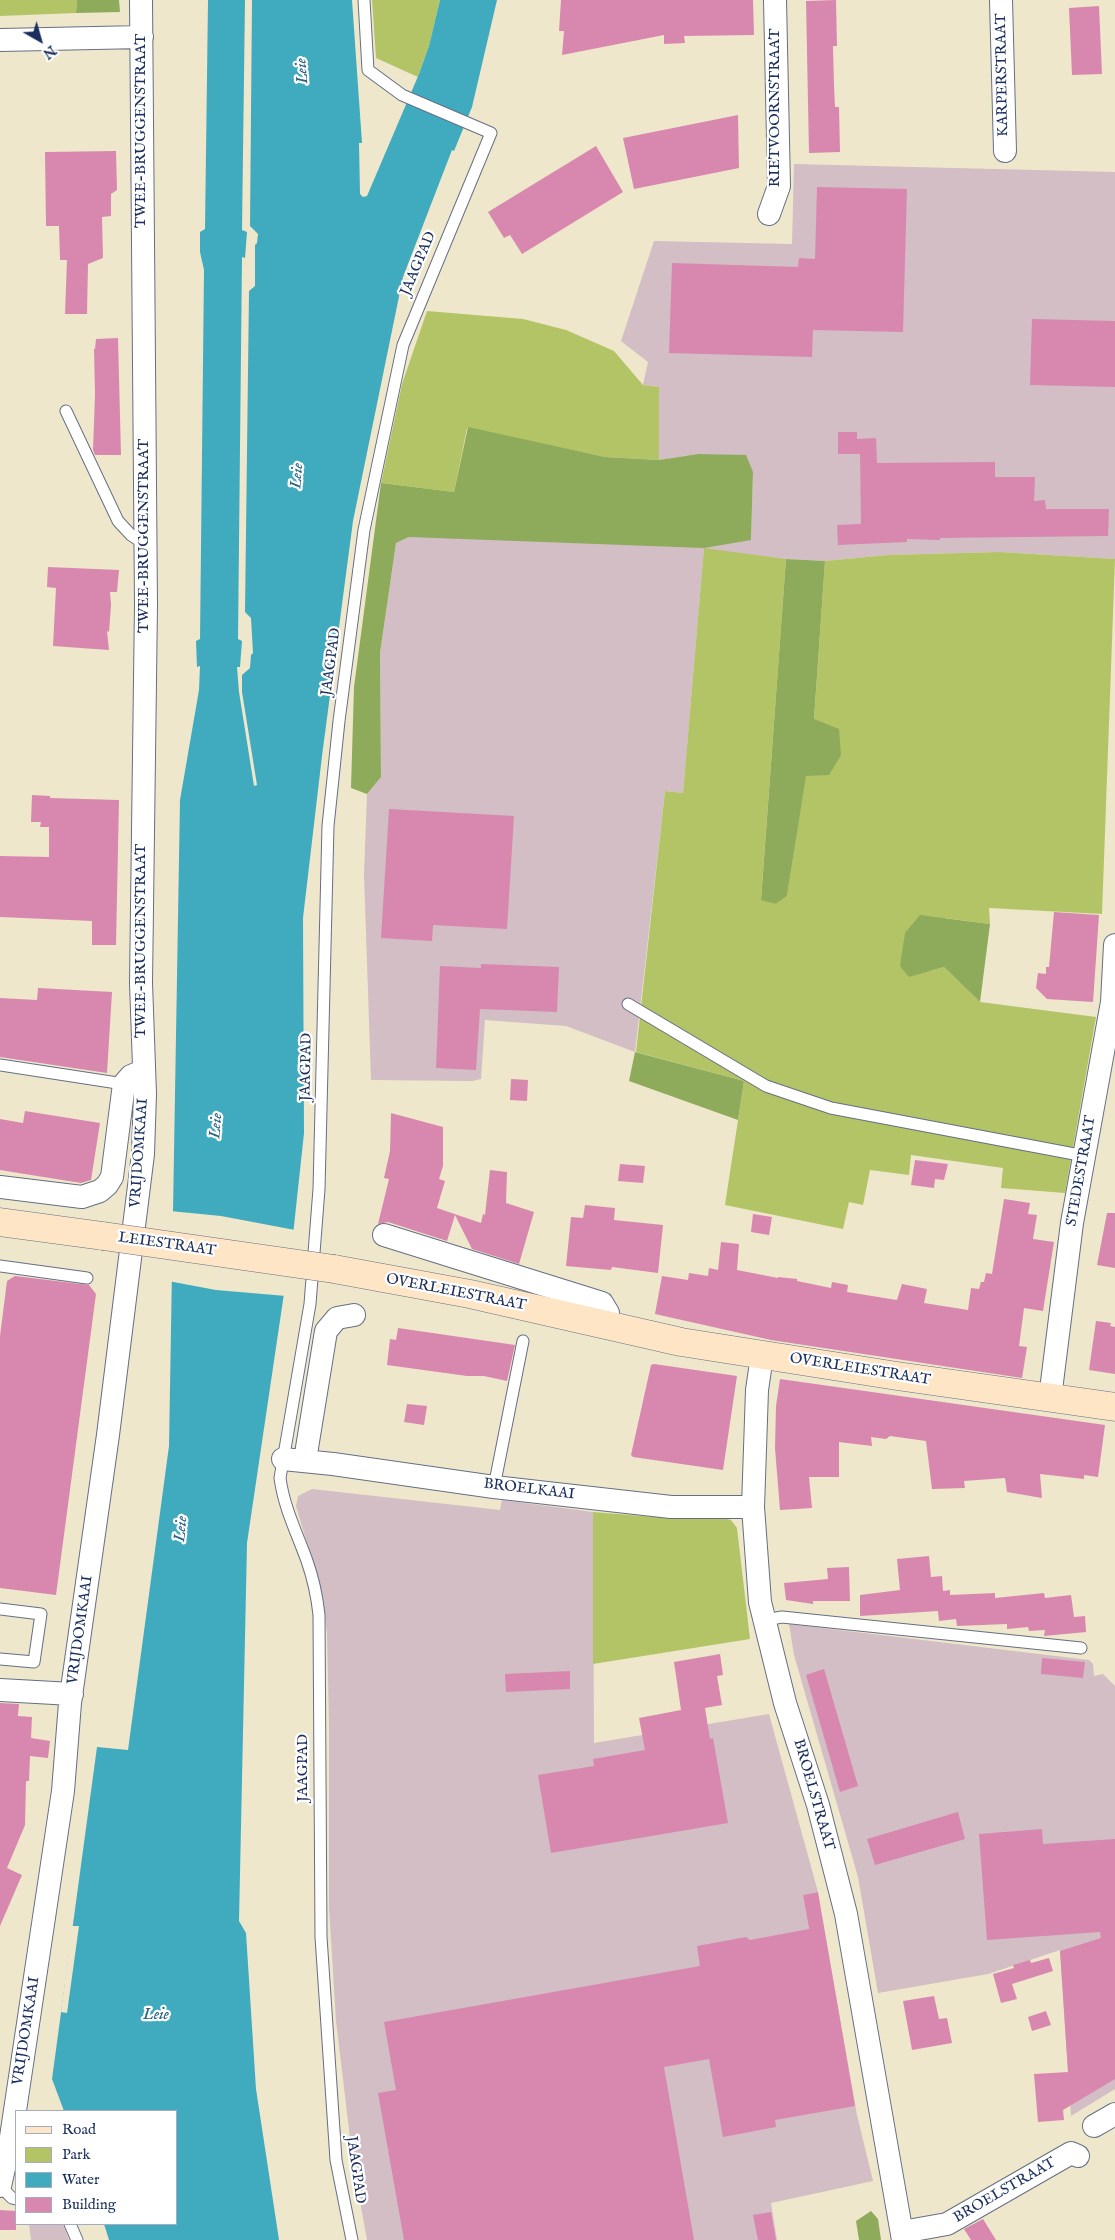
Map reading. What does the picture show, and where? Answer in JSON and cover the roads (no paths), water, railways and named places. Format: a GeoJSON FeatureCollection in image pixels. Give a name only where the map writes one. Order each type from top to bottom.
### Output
{"type":"FeatureCollection","features":[{"type":"Feature","properties":{"kind":"main road","name":"LEIESTRAAT"},"geometry":{"type":"LineString","coordinates":[[0,1222],[334,1269]]}},
{"type":"Feature","properties":{"kind":"main road","name":"OVERLEIESTRAAT"},"geometry":{"type":"LineString","coordinates":[[334,1269],[470,1294],[681,1342],[762,1356],[1115,1408]]}},
{"type":"Feature","properties":{"kind":"street","name":"TWEE-BRUGGENSTRAAT"},"geometry":{"type":"LineString","coordinates":[[141,0],[145,544],[141,983],[143,1072]]}},
{"type":"Feature","properties":{"kind":"street","name":"RIETVOORNSTRAAT"},"geometry":{"type":"LineString","coordinates":[[769,214],[779,186],[775,0]]}},
{"type":"Feature","properties":{"kind":"street","name":"KARPERSTRAAT"},"geometry":{"type":"LineString","coordinates":[[1001,0],[1005,151]]}},
{"type":"Feature","properties":{"kind":"street"},"geometry":{"type":"LineString","coordinates":[[0,40],[142,37]]}},
{"type":"Feature","properties":{"kind":"street","name":"STEDESTRAAT"},"geometry":{"type":"LineString","coordinates":[[1050,1398],[1072,1222],[1112,1002],[1115,945]]}},
{"type":"Feature","properties":{"kind":"street"},"geometry":{"type":"LineString","coordinates":[[0,1187],[82,1197],[96,1194],[107,1185],[112,1177],[124,1084],[131,1076],[143,1072]]}},
{"type":"Feature","properties":{"kind":"street","name":"VRIJDOMKAAI"},"geometry":{"type":"LineString","coordinates":[[15,2110],[63,1791],[72,1694],[107,1445],[138,1197],[143,1154],[145,1094],[143,1072]]}},
{"type":"Feature","properties":{"kind":"street","name":"OVERLEIESTRAAT"},"geometry":{"type":"LineString","coordinates":[[384,1235],[602,1303],[608,1313],[606,1325]]}},
{"type":"Feature","properties":{"kind":"street"},"geometry":{"type":"LineString","coordinates":[[294,1460],[326,1331],[337,1318],[354,1315]]}},
{"type":"Feature","properties":{"kind":"street","name":"BROELSTRAAT"},"geometry":{"type":"LineString","coordinates":[[762,1356],[757,1390],[753,1507],[760,1602],[786,1703],[818,1805],[846,1914],[903,2236],[947,2224],[1071,2153],[1078,2156]]}},
{"type":"Feature","properties":{"kind":"street","name":"BROELKAAI"},"geometry":{"type":"LineString","coordinates":[[294,1460],[494,1487],[671,1506],[753,1507]]}},
{"type":"Feature","properties":{"kind":"street"},"geometry":{"type":"LineString","coordinates":[[0,1690],[72,1694]]}},
{"type":"Feature","properties":{"kind":"street","name":"VRIJDOMKAAI"},"geometry":{"type":"LineString","coordinates":[[0,2186],[15,2110]]}},
{"type":"Feature","properties":{"kind":"street"},"geometry":{"type":"LineString","coordinates":[[1094,2126],[1115,2114]]}},
{"type":"Feature","properties":{"kind":"lane","name":"JAAGPAD"},"geometry":{"type":"LineString","coordinates":[[352,2240],[336,2160],[321,1937],[319,1615],[316,1590],[282,1498],[280,1478],[294,1460],[317,1229],[328,826],[333,770],[364,530],[403,345],[491,133],[406,97],[368,70],[364,0]]}},
{"type":"Feature","properties":{"kind":"lane"},"geometry":{"type":"LineString","coordinates":[[66,411],[118,520],[130,535],[145,544]]}},
{"type":"Feature","properties":{"kind":"lane"},"geometry":{"type":"LineString","coordinates":[[628,1004],[732,1068],[766,1086],[798,1098],[831,1108],[1084,1156]]}},
{"type":"Feature","properties":{"kind":"lane"},"geometry":{"type":"LineString","coordinates":[[0,1065],[124,1084]]}},
{"type":"Feature","properties":{"kind":"lane"},"geometry":{"type":"LineString","coordinates":[[0,1266],[87,1278]]}},
{"type":"Feature","properties":{"kind":"lane"},"geometry":{"type":"LineString","coordinates":[[494,1487],[523,1341]]}},
{"type":"Feature","properties":{"kind":"lane"},"geometry":{"type":"LineString","coordinates":[[0,1609],[41,1614],[34,1662],[0,1659]]}},
{"type":"Feature","properties":{"kind":"lane"},"geometry":{"type":"LineString","coordinates":[[764,1620],[782,1616],[1082,1648]]}},
{"type":"Feature","properties":{"kind":"lane"},"geometry":{"type":"LineString","coordinates":[[0,2186],[15,2199]]}},
{"type":"Feature","properties":{"kind":"lane"},"geometry":{"type":"LineString","coordinates":[[70,2225],[76,2240]]}},
{"type":"Feature","properties":{"kind":"water","name":"Leie"},"geometry":{"type":"Polygon","coordinates":[[[208,0],[245,0],[242,230],[247,232],[245,258],[242,257],[238,639],[242,641],[240,667],[237,667],[239,692],[254,786],[257,785],[242,692],[242,675],[250,668],[251,655],[253,653],[251,618],[245,612],[249,291],[255,286],[255,245],[258,234],[250,226],[252,0],[352,0],[362,143],[359,143],[360,194],[363,197],[367,196],[419,74],[429,46],[440,0],[497,0],[472,107],[454,151],[452,150],[403,277],[353,521],[303,918],[304,1133],[294,1226],[247,1543],[239,1921],[246,1933],[256,2089],[279,2240],[109,2240],[104,2225],[178,2225],[178,2110],[64,2110],[52,2079],[97,1747],[128,1750],[169,1446],[180,800],[199,690],[200,666],[197,667],[196,641],[200,639],[204,270],[200,252],[200,232],[205,229],[208,0]]]}}]}
